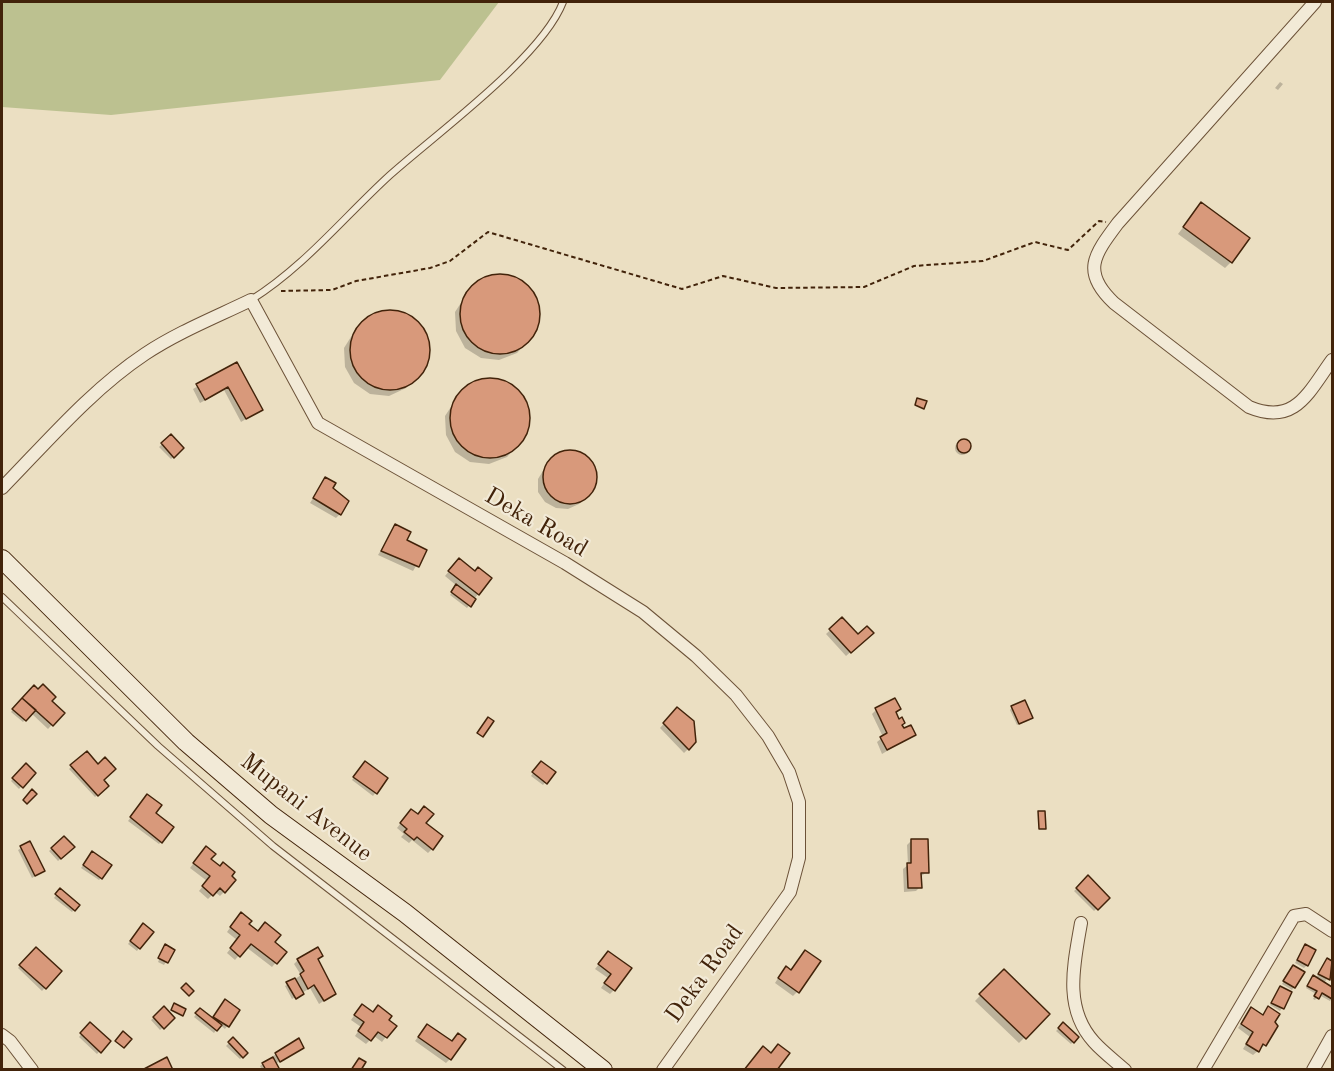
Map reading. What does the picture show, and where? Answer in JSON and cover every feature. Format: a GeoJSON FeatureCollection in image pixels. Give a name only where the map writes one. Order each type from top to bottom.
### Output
{"type":"FeatureCollection","features":[{"type":"Feature","properties":{"kind":"street"},"geometry":{"type":"LineString","coordinates":[[1315,2],[1118,223],[1100,247],[1095,258],[1093,272],[1101,290],[1249,407],[1266,414],[1278,414],[1291,409],[1303,399],[1332,360]]}},
{"type":"Feature","properties":{"kind":"street"},"geometry":{"type":"LineString","coordinates":[[2,488],[111,379],[146,353],[175,336],[251,300]]}},
{"type":"Feature","properties":{"kind":"street","name":"Deka Road"},"geometry":{"type":"LineString","coordinates":[[251,300],[318,423],[565,563],[643,612],[696,656],[736,695],[768,736],[789,772],[798,802],[800,826],[799,858],[790,892],[663,1070]]}},
{"type":"Feature","properties":{"kind":"street","name":"Mupani Avenue"},"geometry":{"type":"LineString","coordinates":[[2,559],[186,742],[271,815],[405,913],[603,1070]]}},
{"type":"Feature","properties":{"kind":"street"},"geometry":{"type":"LineString","coordinates":[[1203,1070],[1294,916],[1306,914],[1332,932]]}},
{"type":"Feature","properties":{"kind":"street"},"geometry":{"type":"LineString","coordinates":[[1081,923],[1072,976],[1076,1016],[1093,1042],[1125,1070]]}},
{"type":"Feature","properties":{"kind":"street"},"geometry":{"type":"LineString","coordinates":[[2,1035],[10,1041],[32,1070]]}},
{"type":"Feature","properties":{"kind":"street"},"geometry":{"type":"LineString","coordinates":[[1313,1070],[1332,1036]]}},
{"type":"Feature","properties":{"kind":"lane"},"geometry":{"type":"LineString","coordinates":[[251,300],[296,268],[389,176],[514,66],[541,39],[558,16],[563,2]]}},
{"type":"Feature","properties":{"kind":"lane"},"geometry":{"type":"LineString","coordinates":[[2,597],[158,746],[273,846],[563,1070]]}},
{"type":"Feature","properties":{"kind":"path"},"geometry":{"type":"LineString","coordinates":[[267,290],[320,292],[356,281],[430,268],[450,261],[488,232],[682,289],[723,276],[776,288],[864,287],[914,266],[983,261],[1035,242],[1068,250],[1099,221],[1118,223]]}},
{"type":"Feature","properties":{"kind":"green space"},"geometry":{"type":"Polygon","coordinates":[[[2,2],[499,2],[440,80],[111,115],[2,107],[2,2]]]}},
{"type":"Feature","properties":{"kind":"building"},"geometry":{"type":"Polygon","coordinates":[[[1201,202],[1250,238],[1232,263],[1183,227],[1201,202]]]}},
{"type":"Feature","properties":{"kind":"building"},"geometry":{"type":"Polygon","coordinates":[[[500,274],[515,277],[528,286],[537,299],[540,314],[537,329],[528,342],[515,351],[500,354],[485,351],[472,342],[463,329],[460,314],[463,299],[472,286],[485,277],[500,274]]]}},
{"type":"Feature","properties":{"kind":"building"},"geometry":{"type":"Polygon","coordinates":[[[390,310],[405,313],[418,322],[427,335],[430,350],[427,365],[418,378],[405,387],[390,390],[375,387],[362,378],[353,365],[350,350],[353,335],[362,322],[375,313],[390,310]]]}},
{"type":"Feature","properties":{"kind":"building"},"geometry":{"type":"Polygon","coordinates":[[[237,362],[263,410],[246,419],[228,387],[205,400],[196,384],[237,362]]]}},
{"type":"Feature","properties":{"kind":"building"},"geometry":{"type":"Polygon","coordinates":[[[490,378],[505,381],[518,390],[527,403],[530,418],[527,433],[518,446],[505,455],[490,458],[475,455],[462,446],[453,433],[450,418],[453,403],[462,390],[475,381],[490,378]]]}},
{"type":"Feature","properties":{"kind":"building"},"geometry":{"type":"Polygon","coordinates":[[[917,398],[927,401],[924,409],[915,405],[917,398]]]}},
{"type":"Feature","properties":{"kind":"building"},"geometry":{"type":"Polygon","coordinates":[[[171,434],[184,448],[174,458],[161,443],[171,434]]]}},
{"type":"Feature","properties":{"kind":"building"},"geometry":{"type":"Polygon","coordinates":[[[961,439],[967,439],[971,446],[967,453],[961,453],[957,449],[957,443],[961,439]]]}},
{"type":"Feature","properties":{"kind":"building"},"geometry":{"type":"Polygon","coordinates":[[[570,450],[580,452],[589,458],[595,467],[597,477],[595,487],[589,496],[580,502],[570,504],[560,502],[551,496],[545,487],[543,477],[545,467],[551,458],[560,452],[570,450]]]}},
{"type":"Feature","properties":{"kind":"building"},"geometry":{"type":"Polygon","coordinates":[[[325,477],[336,483],[333,488],[349,501],[341,515],[313,498],[325,477]]]}},
{"type":"Feature","properties":{"kind":"building"},"geometry":{"type":"Polygon","coordinates":[[[395,524],[411,532],[407,540],[427,550],[419,567],[381,551],[395,524]]]}},
{"type":"Feature","properties":{"kind":"building"},"geometry":{"type":"Polygon","coordinates":[[[459,558],[475,571],[478,567],[492,578],[479,595],[448,571],[459,558]]]}},
{"type":"Feature","properties":{"kind":"building"},"geometry":{"type":"Polygon","coordinates":[[[456,584],[476,599],[471,607],[451,592],[456,584]]]}},
{"type":"Feature","properties":{"kind":"building"},"geometry":{"type":"Polygon","coordinates":[[[842,617],[858,634],[867,626],[874,633],[851,653],[829,629],[842,617]]]}},
{"type":"Feature","properties":{"kind":"building"},"geometry":{"type":"Polygon","coordinates":[[[43,684],[56,697],[52,701],[65,713],[53,726],[22,698],[34,685],[38,689],[43,684]]]}},
{"type":"Feature","properties":{"kind":"building"},"geometry":{"type":"Polygon","coordinates":[[[22,698],[36,710],[26,721],[12,709],[22,698]]]}},
{"type":"Feature","properties":{"kind":"building"},"geometry":{"type":"Polygon","coordinates":[[[895,698],[901,709],[896,712],[899,719],[902,717],[905,723],[902,725],[904,728],[911,725],[916,735],[887,750],[880,737],[887,733],[875,708],[895,698]]]}},
{"type":"Feature","properties":{"kind":"building"},"geometry":{"type":"Polygon","coordinates":[[[1025,700],[1033,718],[1019,724],[1011,706],[1025,700]]]}},
{"type":"Feature","properties":{"kind":"building"},"geometry":{"type":"Polygon","coordinates":[[[677,707],[694,721],[696,742],[689,750],[663,723],[677,707]]]}},
{"type":"Feature","properties":{"kind":"building"},"geometry":{"type":"Polygon","coordinates":[[[488,717],[494,721],[483,737],[477,733],[488,717]]]}},
{"type":"Feature","properties":{"kind":"building"},"geometry":{"type":"Polygon","coordinates":[[[87,751],[98,764],[105,757],[116,769],[104,780],[109,786],[98,796],[70,765],[87,751]]]}},
{"type":"Feature","properties":{"kind":"building"},"geometry":{"type":"Polygon","coordinates":[[[365,761],[388,778],[377,794],[353,777],[365,761]]]}},
{"type":"Feature","properties":{"kind":"building"},"geometry":{"type":"Polygon","coordinates":[[[541,761],[556,772],[547,784],[532,772],[541,761]]]}},
{"type":"Feature","properties":{"kind":"building"},"geometry":{"type":"Polygon","coordinates":[[[26,763],[36,773],[23,788],[12,778],[26,763]]]}},
{"type":"Feature","properties":{"kind":"building"},"geometry":{"type":"Polygon","coordinates":[[[32,789],[37,794],[27,804],[23,800],[32,789]]]}},
{"type":"Feature","properties":{"kind":"building"},"geometry":{"type":"Polygon","coordinates":[[[147,794],[162,805],[156,813],[174,827],[162,843],[130,817],[147,794]]]}},
{"type":"Feature","properties":{"kind":"building"},"geometry":{"type":"Polygon","coordinates":[[[424,806],[434,814],[426,823],[443,836],[433,850],[417,837],[414,840],[404,832],[407,829],[400,823],[411,809],[418,814],[424,806]]]}},
{"type":"Feature","properties":{"kind":"building"},"geometry":{"type":"Polygon","coordinates":[[[1038,811],[1045,811],[1046,829],[1039,829],[1038,811]]]}},
{"type":"Feature","properties":{"kind":"building"},"geometry":{"type":"Polygon","coordinates":[[[64,836],[75,847],[61,859],[51,848],[64,836]]]}},
{"type":"Feature","properties":{"kind":"building"},"geometry":{"type":"Polygon","coordinates":[[[911,839],[928,839],[929,873],[921,873],[922,888],[908,888],[907,863],[911,863],[911,839]]]}},
{"type":"Feature","properties":{"kind":"building"},"geometry":{"type":"Polygon","coordinates":[[[30,841],[45,871],[35,876],[20,846],[30,841]]]}},
{"type":"Feature","properties":{"kind":"building"},"geometry":{"type":"Polygon","coordinates":[[[206,846],[216,854],[211,859],[220,866],[223,862],[235,872],[232,876],[236,880],[225,893],[220,888],[213,896],[202,886],[210,876],[193,863],[206,846]]]}},
{"type":"Feature","properties":{"kind":"building"},"geometry":{"type":"Polygon","coordinates":[[[92,851],[112,865],[102,879],[83,865],[92,851]]]}},
{"type":"Feature","properties":{"kind":"building"},"geometry":{"type":"Polygon","coordinates":[[[1088,875],[1110,898],[1098,910],[1076,888],[1088,875]]]}},
{"type":"Feature","properties":{"kind":"building"},"geometry":{"type":"Polygon","coordinates":[[[60,888],[80,905],[75,911],[55,894],[60,888]]]}},
{"type":"Feature","properties":{"kind":"building"},"geometry":{"type":"Polygon","coordinates":[[[241,912],[252,921],[249,924],[258,931],[265,922],[281,935],[275,942],[287,952],[277,964],[251,944],[240,957],[230,948],[240,935],[230,927],[241,912]]]}},
{"type":"Feature","properties":{"kind":"building"},"geometry":{"type":"Polygon","coordinates":[[[143,923],[154,932],[140,949],[130,941],[143,923]]]}},
{"type":"Feature","properties":{"kind":"building"},"geometry":{"type":"Polygon","coordinates":[[[165,944],[175,950],[168,963],[158,958],[165,944]]]}},
{"type":"Feature","properties":{"kind":"building"},"geometry":{"type":"Polygon","coordinates":[[[1305,944],[1316,950],[1308,966],[1297,960],[1305,944]]]}},
{"type":"Feature","properties":{"kind":"building"},"geometry":{"type":"Polygon","coordinates":[[[36,947],[62,971],[46,989],[19,965],[36,947]]]}},
{"type":"Feature","properties":{"kind":"building"},"geometry":{"type":"Polygon","coordinates":[[[318,947],[323,956],[318,959],[336,994],[324,1001],[314,985],[308,989],[300,974],[304,971],[297,959],[318,947]]]}},
{"type":"Feature","properties":{"kind":"building"},"geometry":{"type":"Polygon","coordinates":[[[805,950],[821,961],[799,993],[778,978],[786,966],[791,970],[805,950]]]}},
{"type":"Feature","properties":{"kind":"building"},"geometry":{"type":"Polygon","coordinates":[[[608,951],[632,968],[615,991],[604,983],[611,974],[598,964],[608,951]]]}},
{"type":"Feature","properties":{"kind":"building"},"geometry":{"type":"Polygon","coordinates":[[[1327,958],[1332,961],[1330,980],[1318,974],[1327,958]]]}},
{"type":"Feature","properties":{"kind":"building"},"geometry":{"type":"Polygon","coordinates":[[[1293,965],[1305,972],[1295,988],[1283,981],[1293,965]]]}},
{"type":"Feature","properties":{"kind":"building"},"geometry":{"type":"Polygon","coordinates":[[[1004,969],[1050,1014],[1026,1039],[979,994],[1004,969]]]}},
{"type":"Feature","properties":{"kind":"building"},"geometry":{"type":"Polygon","coordinates":[[[1313,975],[1332,987],[1332,999],[1322,993],[1319,999],[1314,996],[1317,991],[1307,986],[1313,975]]]}},
{"type":"Feature","properties":{"kind":"building"},"geometry":{"type":"Polygon","coordinates":[[[295,978],[304,994],[296,999],[286,982],[295,978]]]}},
{"type":"Feature","properties":{"kind":"building"},"geometry":{"type":"Polygon","coordinates":[[[186,983],[194,991],[189,996],[181,988],[186,983]]]}},
{"type":"Feature","properties":{"kind":"building"},"geometry":{"type":"Polygon","coordinates":[[[1280,986],[1292,992],[1284,1009],[1271,1003],[1280,986]]]}},
{"type":"Feature","properties":{"kind":"building"},"geometry":{"type":"Polygon","coordinates":[[[225,999],[240,1010],[229,1027],[213,1017],[225,999]]]}},
{"type":"Feature","properties":{"kind":"building"},"geometry":{"type":"Polygon","coordinates":[[[174,1003],[186,1009],[183,1016],[171,1010],[174,1003]]]}},
{"type":"Feature","properties":{"kind":"building"},"geometry":{"type":"Polygon","coordinates":[[[362,1004],[373,1012],[378,1005],[392,1016],[389,1020],[397,1026],[387,1038],[378,1032],[371,1041],[358,1031],[364,1022],[354,1015],[362,1004]]]}},
{"type":"Feature","properties":{"kind":"building"},"geometry":{"type":"Polygon","coordinates":[[[164,1006],[175,1018],[164,1029],[153,1017],[164,1006]]]}},
{"type":"Feature","properties":{"kind":"building"},"geometry":{"type":"Polygon","coordinates":[[[1268,1006],[1280,1014],[1275,1022],[1278,1026],[1266,1046],[1263,1044],[1259,1052],[1246,1044],[1253,1032],[1241,1024],[1251,1007],[1263,1015],[1268,1006]]]}},
{"type":"Feature","properties":{"kind":"building"},"geometry":{"type":"Polygon","coordinates":[[[200,1008],[222,1025],[217,1031],[195,1013],[200,1008]]]}},
{"type":"Feature","properties":{"kind":"building"},"geometry":{"type":"Polygon","coordinates":[[[90,1022],[111,1041],[101,1053],[80,1033],[90,1022]]]}},
{"type":"Feature","properties":{"kind":"building"},"geometry":{"type":"Polygon","coordinates":[[[1063,1022],[1079,1037],[1074,1043],[1058,1028],[1063,1022]]]}},
{"type":"Feature","properties":{"kind":"building"},"geometry":{"type":"Polygon","coordinates":[[[427,1024],[452,1041],[458,1033],[466,1039],[451,1060],[418,1037],[427,1024]]]}},
{"type":"Feature","properties":{"kind":"building"},"geometry":{"type":"Polygon","coordinates":[[[123,1031],[132,1039],[124,1048],[115,1041],[123,1031]]]}},
{"type":"Feature","properties":{"kind":"building"},"geometry":{"type":"Polygon","coordinates":[[[233,1037],[248,1053],[243,1058],[228,1042],[233,1037]]]}},
{"type":"Feature","properties":{"kind":"building"},"geometry":{"type":"Polygon","coordinates":[[[299,1038],[304,1048],[280,1062],[275,1053],[299,1038]]]}},
{"type":"Feature","properties":{"kind":"building"},"geometry":{"type":"Polygon","coordinates":[[[778,1044],[790,1053],[777,1070],[744,1070],[763,1046],[771,1053],[778,1044]]]}},
{"type":"Feature","properties":{"kind":"building"},"geometry":{"type":"Polygon","coordinates":[[[167,1057],[173,1070],[142,1070],[167,1057]]]}},
{"type":"Feature","properties":{"kind":"building"},"geometry":{"type":"Polygon","coordinates":[[[273,1057],[280,1070],[266,1070],[262,1063],[273,1057]]]}},
{"type":"Feature","properties":{"kind":"building"},"geometry":{"type":"Polygon","coordinates":[[[359,1058],[366,1062],[361,1070],[351,1070],[359,1058]]]}}]}
